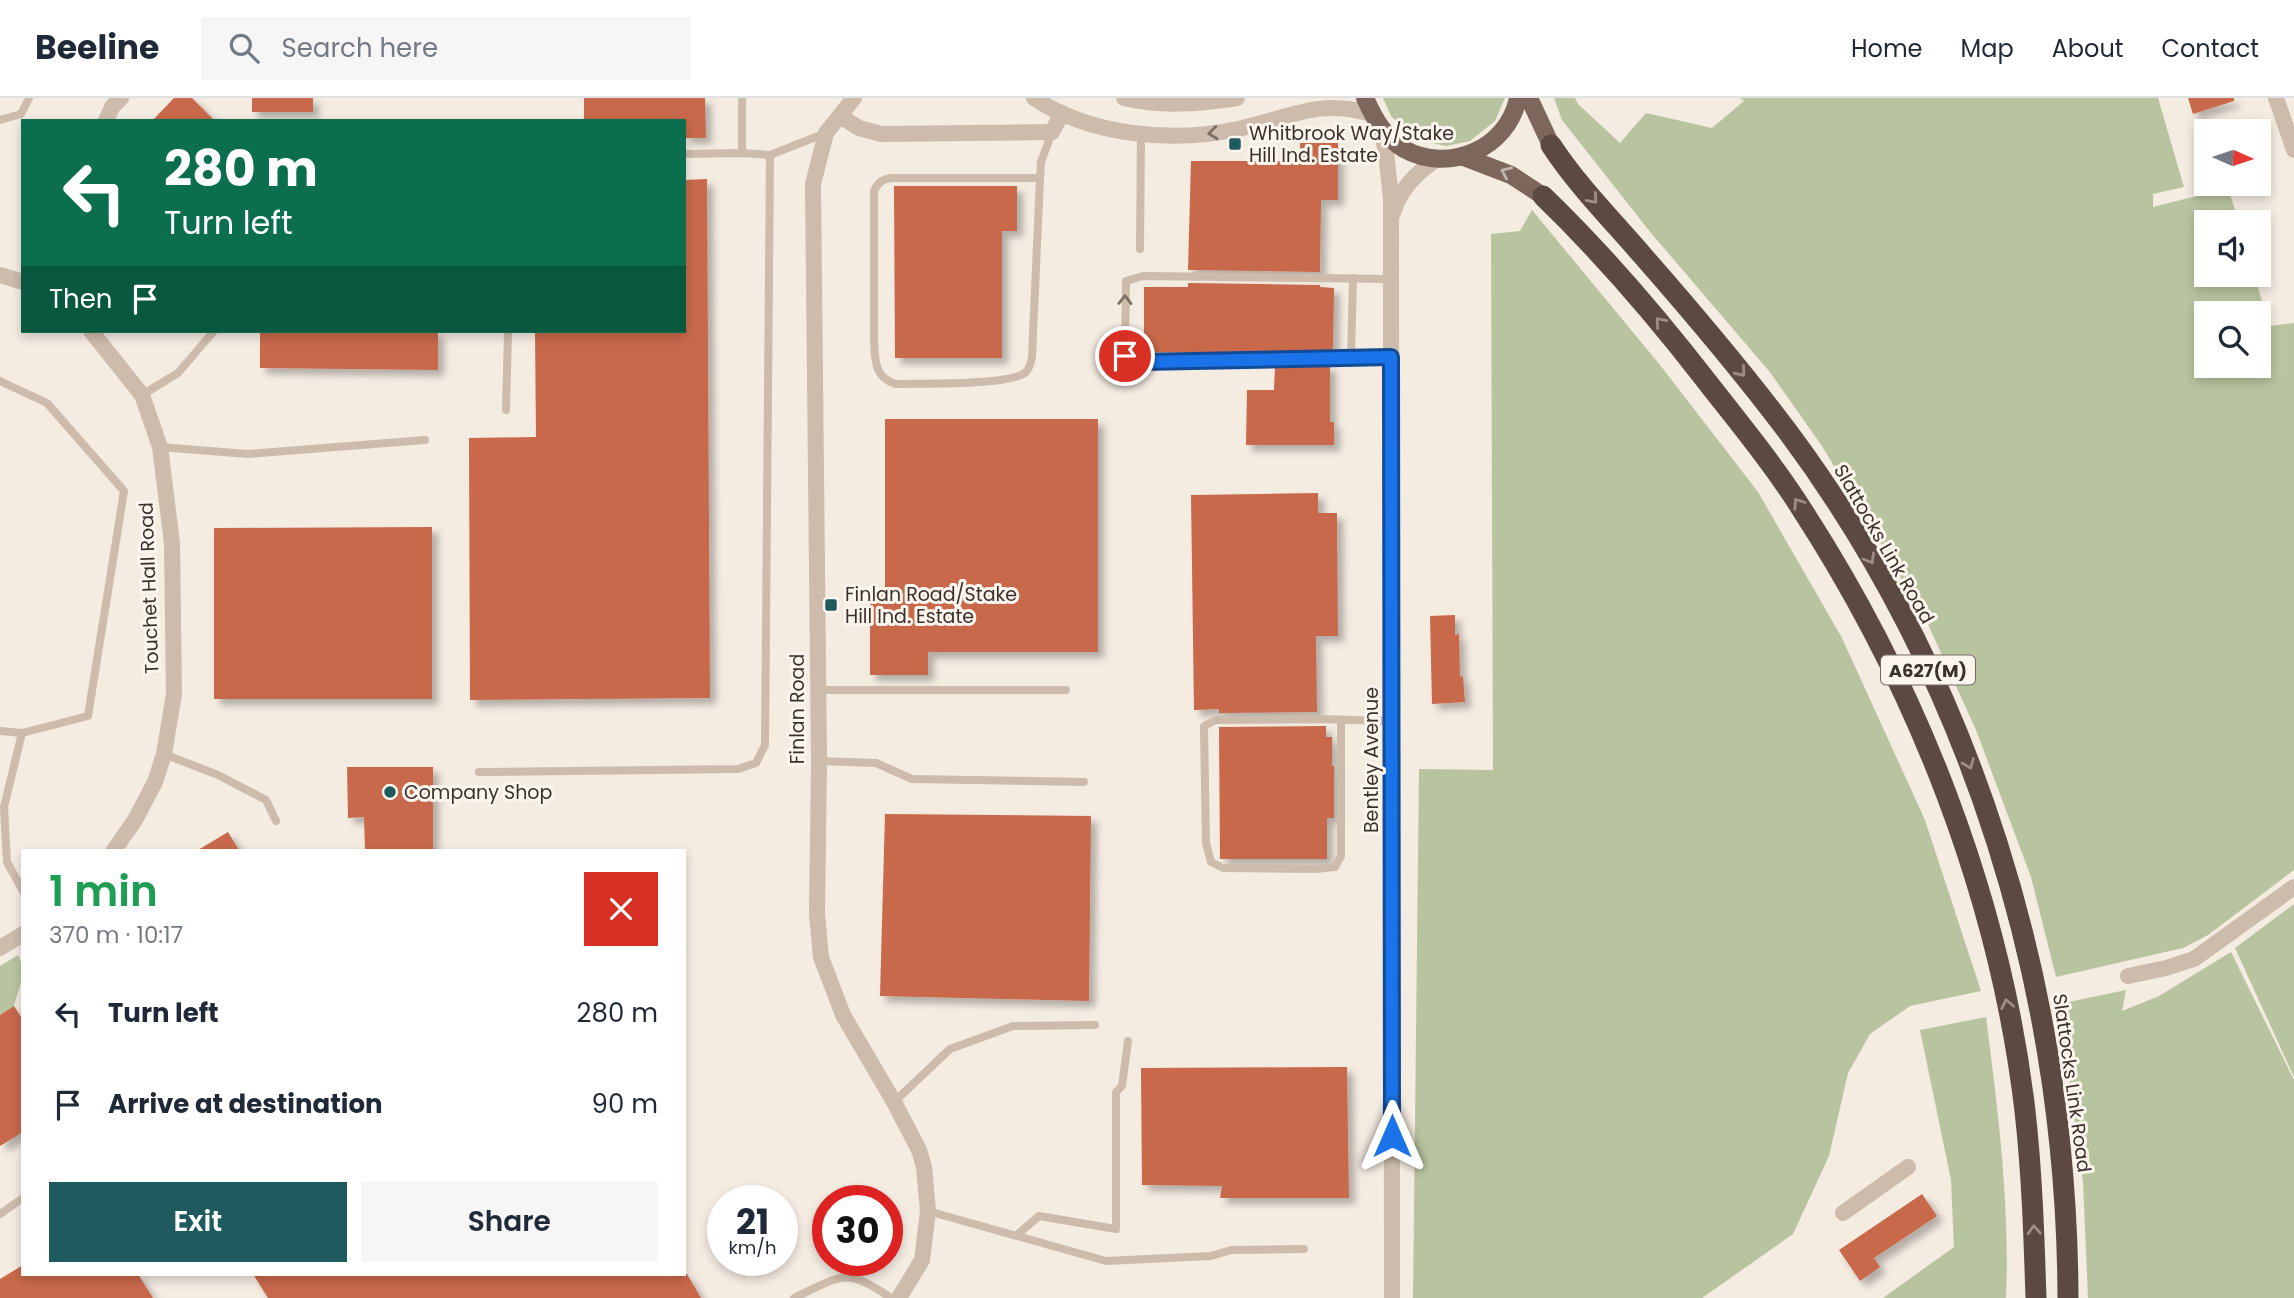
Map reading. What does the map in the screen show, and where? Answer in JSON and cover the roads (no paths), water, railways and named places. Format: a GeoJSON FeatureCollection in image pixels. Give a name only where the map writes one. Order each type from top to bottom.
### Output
{"type":"FeatureCollection","features":[{"type":"Feature","properties":{"kind":"highway","name":"Slattocks Link Road"},"geometry":{"type":"LineString","coordinates":[[1551,145],[1577,180],[1719,344],[1789,434],[1889,592],[1939,693],[1987,813],[2035,978],[2056,1106],[2067,1233],[2068,1298]]}},
{"type":"Feature","properties":{"kind":"highway","name":"A627(M)"},"geometry":{"type":"LineString","coordinates":[[1543,197],[1586,237],[1668,332],[1763,452],[1832,557],[1889,661],[1910,707],[1950,804],[2003,985],[2024,1109],[2031,1180],[2036,1298]]}},
{"type":"Feature","properties":{"kind":"main road"},"geometry":{"type":"LineString","coordinates":[[1373,114],[1404,149],[1437,159],[1464,157],[1490,143],[1501,133],[1510,120],[1518,98]]}},
{"type":"Feature","properties":{"kind":"main road","name":"Slattocks Link Road"},"geometry":{"type":"LineString","coordinates":[[1529,98],[1551,145]]}},
{"type":"Feature","properties":{"kind":"main road"},"geometry":{"type":"LineString","coordinates":[[1464,157],[1511,174],[1543,197]]}},
{"type":"Feature","properties":{"kind":"street"},"geometry":{"type":"LineString","coordinates":[[107,119],[121,98]]}},
{"type":"Feature","properties":{"kind":"street","name":"Finlan Road"},"geometry":{"type":"LineString","coordinates":[[854,98],[826,133],[813,184],[819,761],[817,914],[821,957],[843,1015],[919,1150],[928,1185],[922,1260],[899,1298]]}},
{"type":"Feature","properties":{"kind":"street"},"geometry":{"type":"LineString","coordinates":[[1034,98],[1062,113],[1098,125],[1141,133],[1188,135],[1238,130],[1308,105],[1327,102],[1344,103],[1373,114]]}},
{"type":"Feature","properties":{"kind":"street"},"geometry":{"type":"LineString","coordinates":[[1124,98],[1160,104],[1188,104],[1237,98]]}},
{"type":"Feature","properties":{"kind":"street"},"geometry":{"type":"LineString","coordinates":[[2276,98],[2294,150]]}},
{"type":"Feature","properties":{"kind":"street"},"geometry":{"type":"LineString","coordinates":[[840,116],[859,128],[881,134],[1052,132],[1062,113]]}},
{"type":"Feature","properties":{"kind":"street","name":"Bentley Avenue"},"geometry":{"type":"LineString","coordinates":[[1373,114],[1389,172],[1391,222],[1392,1298]]}},
{"type":"Feature","properties":{"kind":"street"},"geometry":{"type":"LineString","coordinates":[[1391,222],[1395,206],[1410,181],[1437,159]]}},
{"type":"Feature","properties":{"kind":"street"},"geometry":{"type":"LineString","coordinates":[[0,275],[21,281]]}},
{"type":"Feature","properties":{"kind":"street","name":"Touchet Hall Road"},"geometry":{"type":"LineString","coordinates":[[93,333],[142,395],[160,447],[172,543],[174,694],[164,754],[150,792],[135,821],[115,849]]}},
{"type":"Feature","properties":{"kind":"street"},"geometry":{"type":"LineString","coordinates":[[2128,976],[2194,959],[2294,887]]}},
{"type":"Feature","properties":{"kind":"street"},"geometry":{"type":"LineString","coordinates":[[0,948],[21,935]]}},
{"type":"Feature","properties":{"kind":"street"},"geometry":{"type":"LineString","coordinates":[[1843,1213],[1908,1167]]}},
{"type":"Feature","properties":{"kind":"lane"},"geometry":{"type":"LineString","coordinates":[[0,120],[21,114],[29,98]]}},
{"type":"Feature","properties":{"kind":"lane"},"geometry":{"type":"LineString","coordinates":[[742,98],[742,153]]}},
{"type":"Feature","properties":{"kind":"lane"},"geometry":{"type":"LineString","coordinates":[[1040,178],[891,178],[877,185],[874,191],[874,340],[878,373],[883,379],[895,384],[989,382],[1025,373],[1032,357],[1041,162],[1052,132]]}},
{"type":"Feature","properties":{"kind":"lane"},"geometry":{"type":"LineString","coordinates":[[686,154],[770,155],[826,133]]}},
{"type":"Feature","properties":{"kind":"lane"},"geometry":{"type":"LineString","coordinates":[[1140,249],[1141,133]]}},
{"type":"Feature","properties":{"kind":"lane"},"geometry":{"type":"LineString","coordinates":[[479,772],[738,769],[756,763],[765,745],[770,155]]}},
{"type":"Feature","properties":{"kind":"lane"},"geometry":{"type":"LineString","coordinates":[[1391,279],[1143,276],[1126,281],[1125,356],[1141,362],[1391,357]]}},
{"type":"Feature","properties":{"kind":"lane"},"geometry":{"type":"LineString","coordinates":[[1351,358],[1353,278]]}},
{"type":"Feature","properties":{"kind":"lane"},"geometry":{"type":"LineString","coordinates":[[142,395],[178,373],[212,333]]}},
{"type":"Feature","properties":{"kind":"lane"},"geometry":{"type":"LineString","coordinates":[[506,410],[508,333]]}},
{"type":"Feature","properties":{"kind":"lane"},"geometry":{"type":"LineString","coordinates":[[0,381],[47,403],[124,491],[88,716],[22,733],[0,731]]}},
{"type":"Feature","properties":{"kind":"lane"},"geometry":{"type":"LineString","coordinates":[[160,447],[248,454],[425,440]]}},
{"type":"Feature","properties":{"kind":"lane"},"geometry":{"type":"LineString","coordinates":[[818,690],[1066,690]]}},
{"type":"Feature","properties":{"kind":"lane"},"geometry":{"type":"LineString","coordinates":[[1341,720],[1341,856],[1335,867],[1223,867],[1211,862],[1206,843],[1204,726],[1216,720],[1341,720],[1392,721]]}},
{"type":"Feature","properties":{"kind":"lane"},"geometry":{"type":"LineString","coordinates":[[21,887],[7,862],[4,807],[22,733]]}},
{"type":"Feature","properties":{"kind":"lane"},"geometry":{"type":"LineString","coordinates":[[164,754],[218,775],[266,800],[275,821]]}},
{"type":"Feature","properties":{"kind":"lane"},"geometry":{"type":"LineString","coordinates":[[819,761],[876,763],[912,779],[1084,782]]}},
{"type":"Feature","properties":{"kind":"lane"},"geometry":{"type":"LineString","coordinates":[[894,1102],[950,1049],[1013,1026],[1095,1025]]}},
{"type":"Feature","properties":{"kind":"lane"},"geometry":{"type":"LineString","coordinates":[[1017,1235],[1039,1216],[1116,1229],[1116,1092],[1122,1086],[1128,1041]]}},
{"type":"Feature","properties":{"kind":"lane"},"geometry":{"type":"LineString","coordinates":[[0,1214],[21,1199]]}},
{"type":"Feature","properties":{"kind":"lane"},"geometry":{"type":"LineString","coordinates":[[928,1211],[1106,1261],[1211,1256],[1231,1250],[1304,1249]]}},
{"type":"Feature","properties":{"kind":"lane"},"geometry":{"type":"LineString","coordinates":[[794,1298],[845,1276],[864,1280],[891,1298]]}},
{"type":"Feature","properties":{"kind":"place","name":"Whitbrook Way/Stake Hill Ind. Estate"},"geometry":{"type":"Point","coordinates":[1235,144]}},
{"type":"Feature","properties":{"kind":"place","name":"Finlan Road/Stake Hill Ind. Estate"},"geometry":{"type":"Point","coordinates":[831,605]}},
{"type":"Feature","properties":{"kind":"place","name":"Company Shop"},"geometry":{"type":"Point","coordinates":[390,792]}}]}
